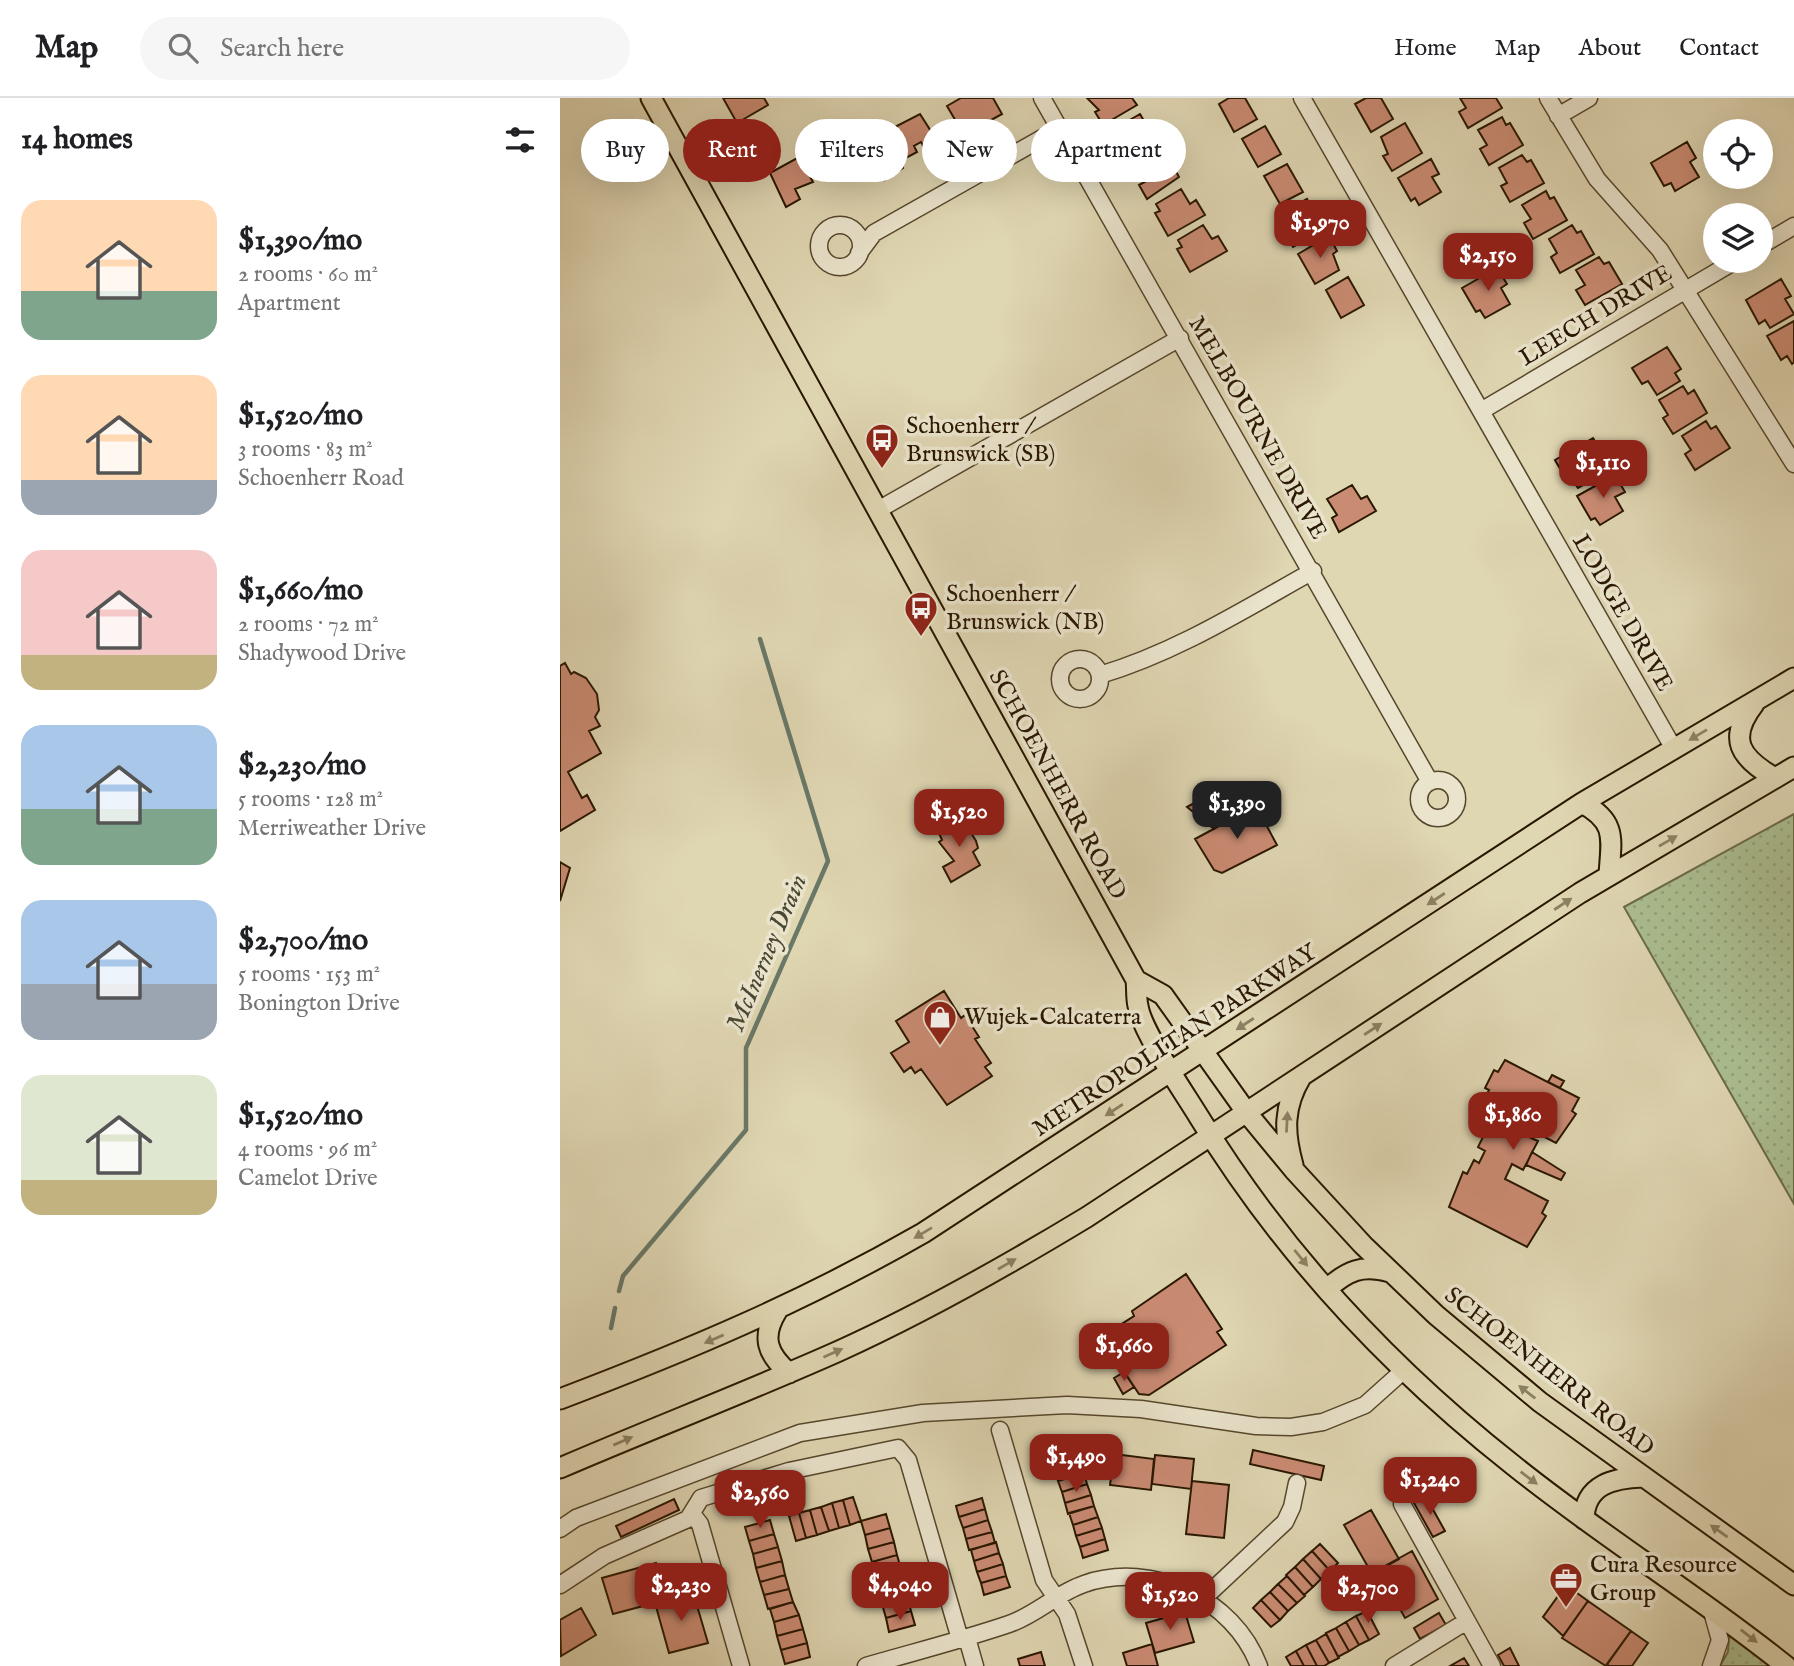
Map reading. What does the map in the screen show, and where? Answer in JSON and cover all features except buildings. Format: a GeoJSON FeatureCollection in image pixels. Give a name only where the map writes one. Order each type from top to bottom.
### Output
{"type":"FeatureCollection","features":[{"type":"Feature","properties":{"kind":"main road","name":"SCHOENHERR ROAD"},"geometry":{"type":"LineString","coordinates":[[652,98],[1136,980],[1138,1009],[1171,1072],[1210,1136],[1283,1236],[1327,1289],[1403,1371],[1478,1438],[1786,1666]]}},
{"type":"Feature","properties":{"kind":"main road","name":"METROPOLITAN PARKWAY"},"geometry":{"type":"LineString","coordinates":[[560,1399],[714,1340],[776,1311],[855,1271],[953,1215],[1582,803],[1794,678]]}},
{"type":"Feature","properties":{"kind":"main road"},"geometry":{"type":"LineString","coordinates":[[1757,700],[1743,718],[1739,741],[1749,760],[1774,778]]}},
{"type":"Feature","properties":{"kind":"main road"},"geometry":{"type":"LineString","coordinates":[[560,1468],[789,1373],[882,1330],[986,1276],[1087,1217],[1609,875],[1794,767]]}},
{"type":"Feature","properties":{"kind":"main road"},"geometry":{"type":"LineString","coordinates":[[1582,803],[1602,816],[1610,830],[1609,875]]}},
{"type":"Feature","properties":{"kind":"main road","name":"SCHOENHERR ROAD"},"geometry":{"type":"LineString","coordinates":[[1136,980],[1163,995],[1202,1052],[1294,1170],[1390,1272],[1495,1366],[1794,1585]]}},
{"type":"Feature","properties":{"kind":"main road"},"geometry":{"type":"LineString","coordinates":[[1294,1170],[1287,1143],[1286,1117],[1292,1092],[1301,1077]]}},
{"type":"Feature","properties":{"kind":"main road"},"geometry":{"type":"LineString","coordinates":[[1327,1289],[1354,1269],[1375,1268],[1390,1272]]}},
{"type":"Feature","properties":{"kind":"main road"},"geometry":{"type":"LineString","coordinates":[[776,1311],[769,1324],[767,1346],[772,1357],[789,1373]]}},
{"type":"Feature","properties":{"kind":"main road"},"geometry":{"type":"LineString","coordinates":[[1584,1519],[1587,1499],[1601,1485],[1623,1478],[1643,1477]]}},
{"type":"Feature","properties":{"kind":"street","name":"MELBOURNE DRIVE"},"geometry":{"type":"LineString","coordinates":[[1042,98],[1055,119]]}},
{"type":"Feature","properties":{"kind":"street","name":"LODGE DRIVE"},"geometry":{"type":"LineString","coordinates":[[1301,98],[1674,749]]}},
{"type":"Feature","properties":{"kind":"street"},"geometry":{"type":"LineString","coordinates":[[1548,98],[1597,178],[1660,250],[1794,464]]}},
{"type":"Feature","properties":{"kind":"street"},"geometry":{"type":"LineString","coordinates":[[1558,116],[1589,98]]}},
{"type":"Feature","properties":{"kind":"street"},"geometry":{"type":"LineString","coordinates":[[874,233],[836,226],[824,233],[819,246],[820,254],[836,267],[850,265],[874,233],[1031,144]]}},
{"type":"Feature","properties":{"kind":"street","name":"MELBOURNE DRIVE"},"geometry":{"type":"LineString","coordinates":[[1091,182],[1430,782]]}},
{"type":"Feature","properties":{"kind":"street"},"geometry":{"type":"LineString","coordinates":[[1773,238],[1794,226]]}},
{"type":"Feature","properties":{"kind":"street"},"geometry":{"type":"LineString","coordinates":[[850,228],[859,239],[859,253]]}},
{"type":"Feature","properties":{"kind":"street","name":"LEECH DRIVE"},"geometry":{"type":"LineString","coordinates":[[1481,411],[1714,273]]}},
{"type":"Feature","properties":{"kind":"street"},"geometry":{"type":"LineString","coordinates":[[878,510],[1180,338]]}},
{"type":"Feature","properties":{"kind":"street"},"geometry":{"type":"LineString","coordinates":[[1100,675],[1138,663],[1185,643],[1313,571]]}},
{"type":"Feature","properties":{"kind":"street"},"geometry":{"type":"LineString","coordinates":[[560,1529],[576,1518],[800,1433],[923,1413],[1067,1405],[1141,1409],[1256,1426],[1291,1427],[1324,1422],[1355,1410],[1377,1396],[1403,1371]]}},
{"type":"Feature","properties":{"kind":"street"},"geometry":{"type":"LineString","coordinates":[[1000,1430],[1044,1580],[1067,1614],[1084,1666]]}},
{"type":"Feature","properties":{"kind":"street"},"geometry":{"type":"LineString","coordinates":[[741,1666],[699,1524],[693,1515],[695,1503],[712,1494],[789,1471],[898,1448],[904,1451],[908,1460],[975,1666]]}},
{"type":"Feature","properties":{"kind":"street"},"geometry":{"type":"LineString","coordinates":[[1205,1597],[1285,1522],[1293,1507],[1297,1483]]}},
{"type":"Feature","properties":{"kind":"street"},"geometry":{"type":"LineString","coordinates":[[1402,1504],[1492,1666]]}},
{"type":"Feature","properties":{"kind":"street"},"geometry":{"type":"LineString","coordinates":[[560,1586],[604,1556],[693,1515]]}},
{"type":"Feature","properties":{"kind":"street"},"geometry":{"type":"LineString","coordinates":[[866,1666],[1013,1623],[1084,1584],[1122,1579],[1158,1581],[1205,1597],[1232,1622],[1258,1666]]}},
{"type":"Feature","properties":{"kind":"street"},"geometry":{"type":"LineString","coordinates":[[1710,1666],[1720,1640],[1711,1608]]}},
{"type":"Feature","properties":{"kind":"street"},"geometry":{"type":"LineString","coordinates":[[1394,1666],[1466,1621]]}},
{"type":"Feature","properties":{"kind":"green space"},"geometry":{"type":"Polygon","coordinates":[[[1794,814],[1794,1204],[1624,907],[1794,814]]]}},
{"type":"Feature","properties":{"kind":"green space"},"geometry":{"type":"Polygon","coordinates":[[[1732,1635],[1770,1666],[1720,1666],[1728,1652],[1729,1638],[1732,1635]]]}},
{"type":"Feature","properties":{"kind":"waterway","name":"McInerney Drain"},"geometry":{"type":"LineString","coordinates":[[619,1291],[623,1276],[746,1130],[746,1048],[828,861],[760,639]]}},
{"type":"Feature","properties":{"kind":"waterway","name":"McInerney Drain"},"geometry":{"type":"LineString","coordinates":[[611,1328],[615,1308]]}},
{"type":"Feature","properties":{"kind":"place","name":"Schoenherr / Brunswick (SB)"},"geometry":{"type":"Point","coordinates":[882,470]}},
{"type":"Feature","properties":{"kind":"place","name":"Schoenherr / Brunswick (NB)"},"geometry":{"type":"Point","coordinates":[921,638]}},
{"type":"Feature","properties":{"kind":"place","name":"Wujek-Calcaterra"},"geometry":{"type":"Point","coordinates":[940,1047]}},
{"type":"Feature","properties":{"kind":"place","name":"Cura Resource Group"},"geometry":{"type":"Point","coordinates":[1566,1609]}}]}
